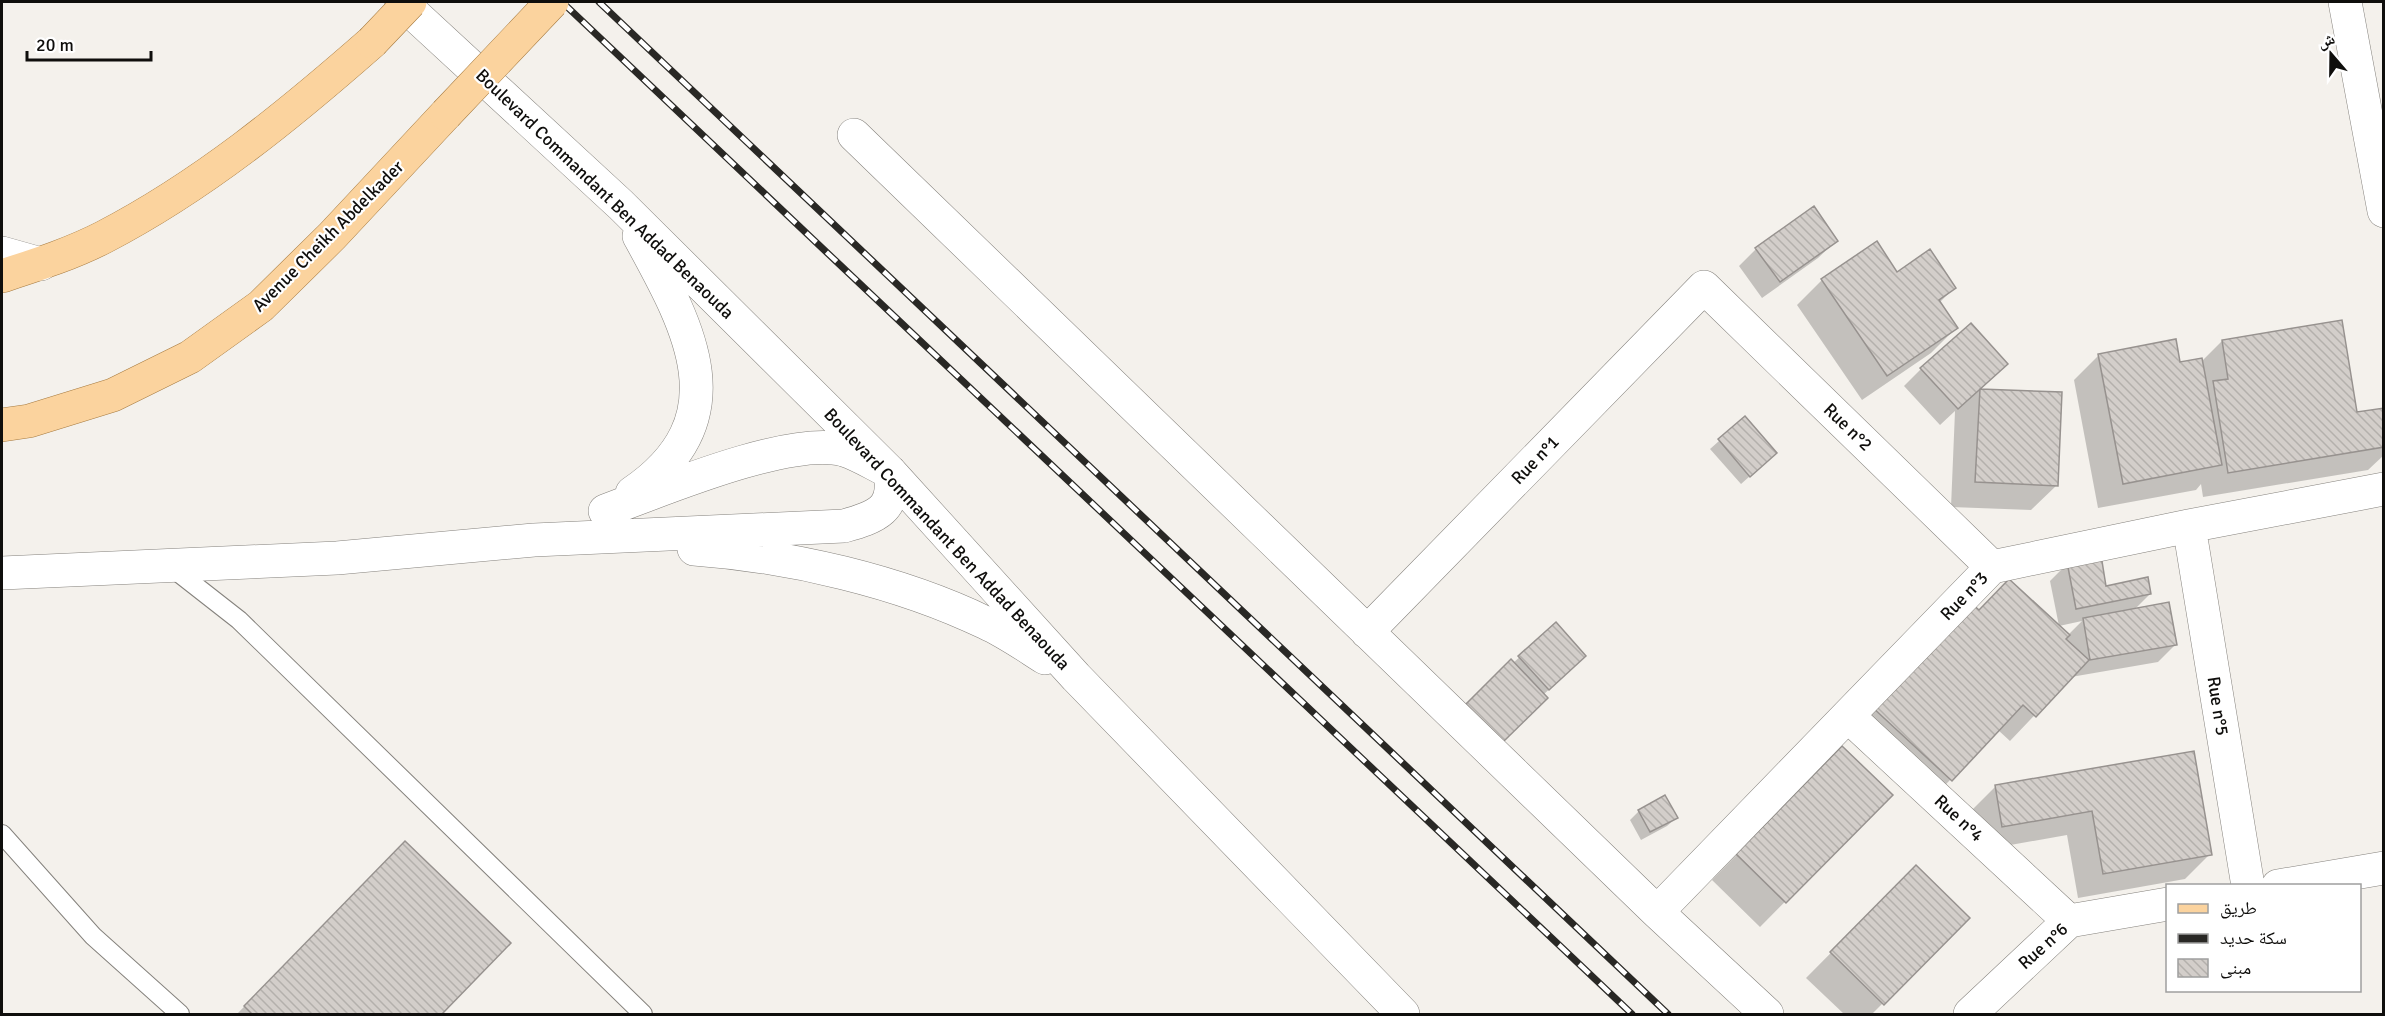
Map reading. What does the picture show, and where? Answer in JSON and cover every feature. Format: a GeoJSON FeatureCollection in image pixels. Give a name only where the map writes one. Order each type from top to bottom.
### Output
{"type":"FeatureCollection","features":[{"type":"Feature","properties":{"kind":"main road"},"geometry":{"type":"LineString","coordinates":[[2,276],[40,264],[103,238],[229,159],[304,102],[372,42],[410,2]]}},
{"type":"Feature","properties":{"kind":"main road","name":"Avenue Cheikh Abdelkader"},"geometry":{"type":"LineString","coordinates":[[2,425],[29,421],[113,395],[190,357],[261,306],[332,236],[552,2]]}},
{"type":"Feature","properties":{"kind":"street","name":"Boulevard Commandant Ben Addad Benaouda"},"geometry":{"type":"LineString","coordinates":[[400,2],[621,205],[890,472],[1076,677],[1403,1014]]}},
{"type":"Feature","properties":{"kind":"street"},"geometry":{"type":"LineString","coordinates":[[2345,2],[2384,211]]}},
{"type":"Feature","properties":{"kind":"street"},"geometry":{"type":"LineString","coordinates":[[854,135],[1657,912],[1767,1014]]}},
{"type":"Feature","properties":{"kind":"street"},"geometry":{"type":"LineString","coordinates":[[605,511],[645,484],[671,459],[690,430],[698,397],[694,357],[680,317],[621,205]]}},
{"type":"Feature","properties":{"kind":"street"},"geometry":{"type":"LineString","coordinates":[[2,253],[40,264]]}},
{"type":"Feature","properties":{"kind":"street","name":"Rue n°1"},"geometry":{"type":"LineString","coordinates":[[1367,632],[1704,288]]}},
{"type":"Feature","properties":{"kind":"street","name":"Rue n°2"},"geometry":{"type":"LineString","coordinates":[[1704,288],[1992,567]]}},
{"type":"Feature","properties":{"kind":"street"},"geometry":{"type":"LineString","coordinates":[[2,573],[337,558],[534,540],[844,526],[877,514],[887,506],[892,486],[890,472],[843,450],[818,447],[789,450],[675,485],[534,540]]}},
{"type":"Feature","properties":{"kind":"street","name":"Rue n°3"},"geometry":{"type":"LineString","coordinates":[[1657,912],[1992,567],[2384,489]]}},
{"type":"Feature","properties":{"kind":"street","name":"Rue n°5"},"geometry":{"type":"LineString","coordinates":[[2189,526],[2248,884]]}},
{"type":"Feature","properties":{"kind":"street"},"geometry":{"type":"LineString","coordinates":[[534,540],[722,551],[797,563],[863,579],[927,598],[987,623],[1076,677]]}},
{"type":"Feature","properties":{"kind":"street","name":"Rue n°4"},"geometry":{"type":"LineString","coordinates":[[1848,716],[2069,921]]}},
{"type":"Feature","properties":{"kind":"street"},"geometry":{"type":"LineString","coordinates":[[2284,884],[2384,868]]}},
{"type":"Feature","properties":{"kind":"street","name":"Rue n°6"},"geometry":{"type":"LineString","coordinates":[[1970,1014],[2069,921],[2166,904]]}},
{"type":"Feature","properties":{"kind":"lane"},"geometry":{"type":"LineString","coordinates":[[170,565],[238,620],[643,1014]]}},
{"type":"Feature","properties":{"kind":"lane"},"geometry":{"type":"LineString","coordinates":[[2,834],[93,936],[180,1014]]}},
{"type":"Feature","properties":{"kind":"building"},"geometry":{"type":"Polygon","coordinates":[[[1814,206],[1838,241],[1780,282],[1755,248],[1814,206]]]}},
{"type":"Feature","properties":{"kind":"building"},"geometry":{"type":"Polygon","coordinates":[[[1877,241],[1897,272],[1930,249],[1956,288],[1939,300],[1958,328],[1887,376],[1821,279],[1877,241]]]}},
{"type":"Feature","properties":{"kind":"building"},"geometry":{"type":"Polygon","coordinates":[[[2342,320],[2357,412],[2384,408],[2384,447],[2228,473],[2213,381],[2228,379],[2222,340],[2342,320]]]}},
{"type":"Feature","properties":{"kind":"building"},"geometry":{"type":"Polygon","coordinates":[[[1971,323],[2008,364],[1958,409],[1920,368],[1971,323]]]}},
{"type":"Feature","properties":{"kind":"building"},"geometry":{"type":"Polygon","coordinates":[[[2176,339],[2180,362],[2202,358],[2222,465],[2123,484],[2098,354],[2176,339]]]}},
{"type":"Feature","properties":{"kind":"building"},"geometry":{"type":"Polygon","coordinates":[[[1980,389],[2062,392],[2058,486],[1975,482],[1980,389]]]}},
{"type":"Feature","properties":{"kind":"building"},"geometry":{"type":"Polygon","coordinates":[[[1745,416],[1777,453],[1750,477],[1718,439],[1745,416]]]}},
{"type":"Feature","properties":{"kind":"building"},"geometry":{"type":"Polygon","coordinates":[[[2101,555],[2106,586],[2148,577],[2151,594],[2076,609],[2067,562],[2101,555]]]}},
{"type":"Feature","properties":{"kind":"building"},"geometry":{"type":"Polygon","coordinates":[[[2009,579],[2070,635],[2066,639],[2089,660],[2036,717],[2023,705],[1952,781],[1871,706],[1969,601],[1979,610],[2009,579]]]}},
{"type":"Feature","properties":{"kind":"building"},"geometry":{"type":"Polygon","coordinates":[[[2169,602],[2177,645],[2090,660],[2083,618],[2169,602]]]}},
{"type":"Feature","properties":{"kind":"building"},"geometry":{"type":"Polygon","coordinates":[[[1556,622],[1586,656],[1549,690],[1518,656],[1556,622]]]}},
{"type":"Feature","properties":{"kind":"building"},"geometry":{"type":"Polygon","coordinates":[[[1511,659],[1548,698],[1503,742],[1466,704],[1511,659]]]}},
{"type":"Feature","properties":{"kind":"building"},"geometry":{"type":"Polygon","coordinates":[[[1842,746],[1893,795],[1786,903],[1736,854],[1842,746]]]}},
{"type":"Feature","properties":{"kind":"building"},"geometry":{"type":"Polygon","coordinates":[[[2194,751],[2212,855],[2103,874],[2092,811],[2002,827],[1995,785],[2194,751]]]}},
{"type":"Feature","properties":{"kind":"building"},"geometry":{"type":"Polygon","coordinates":[[[1665,795],[1678,818],[1650,832],[1638,810],[1665,795]]]}},
{"type":"Feature","properties":{"kind":"building"},"geometry":{"type":"Polygon","coordinates":[[[405,841],[511,943],[442,1014],[252,1014],[244,1006],[405,841]]]}},
{"type":"Feature","properties":{"kind":"building"},"geometry":{"type":"Polygon","coordinates":[[[1916,865],[1970,918],[1884,1005],[1830,952],[1916,865]]]}},
{"type":"Feature","properties":{"kind":"railway"},"geometry":{"type":"LineString","coordinates":[[562,2],[1632,1014]]}},
{"type":"Feature","properties":{"kind":"railway"},"geometry":{"type":"LineString","coordinates":[[599,2],[1668,1014]]}}]}
